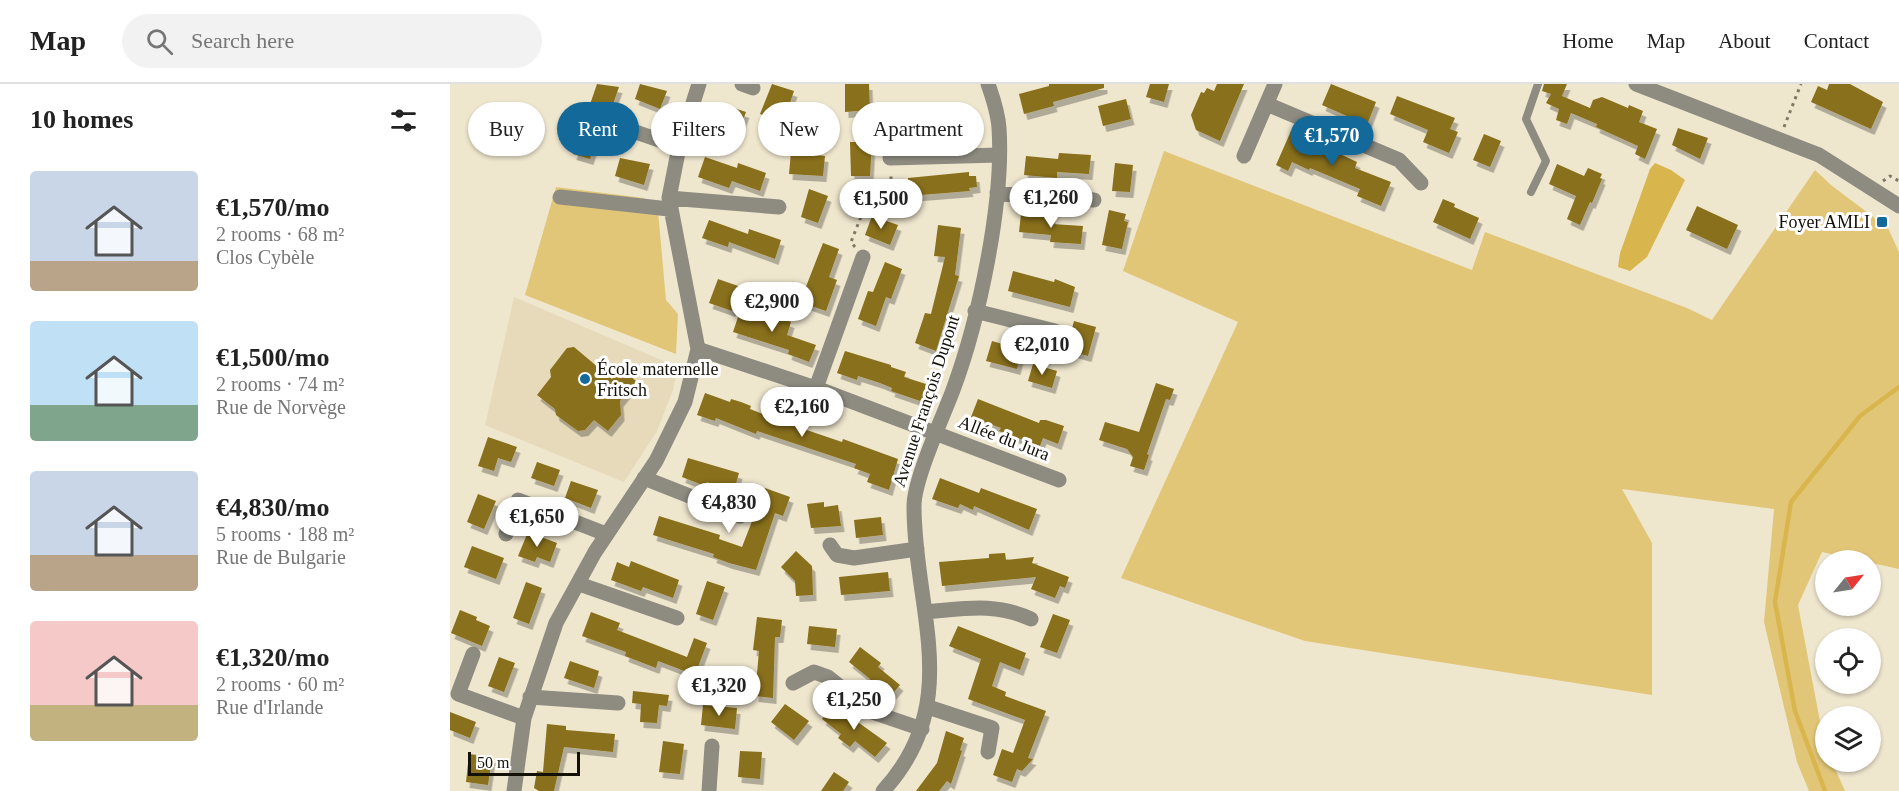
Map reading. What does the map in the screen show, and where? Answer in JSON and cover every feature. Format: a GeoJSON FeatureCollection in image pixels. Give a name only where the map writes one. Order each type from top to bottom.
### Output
{"type":"FeatureCollection","features":[{"type":"Feature","properties":{"kind":"street"},"geometry":{"type":"LineString","coordinates":[[693,102],[699,84]]}},
{"type":"Feature","properties":{"kind":"street","name":"Avenue François Dupont"},"geometry":{"type":"LineString","coordinates":[[883,791],[915,746],[928,707],[930,666],[914,503],[936,433],[954,389],[975,310],[997,193],[999,128],[988,84]]}},
{"type":"Feature","properties":{"kind":"street"},"geometry":{"type":"LineString","coordinates":[[1244,156],[1275,84]]}},
{"type":"Feature","properties":{"kind":"street"},"geometry":{"type":"LineString","coordinates":[[1636,84],[1780,138],[1839,166],[1896,206]]}},
{"type":"Feature","properties":{"kind":"street"},"geometry":{"type":"LineString","coordinates":[[1267,104],[1399,160],[1421,183]]}},
{"type":"Feature","properties":{"kind":"street"},"geometry":{"type":"LineString","coordinates":[[890,158],[999,155]]}},
{"type":"Feature","properties":{"kind":"street"},"geometry":{"type":"LineString","coordinates":[[514,791],[524,718],[556,623],[606,534],[656,461],[685,402],[698,349],[669,203],[677,156]]}},
{"type":"Feature","properties":{"kind":"street"},"geometry":{"type":"LineString","coordinates":[[997,193],[1094,200]]}},
{"type":"Feature","properties":{"kind":"street"},"geometry":{"type":"LineString","coordinates":[[560,197],[779,207]]}},
{"type":"Feature","properties":{"kind":"street"},"geometry":{"type":"LineString","coordinates":[[816,388],[863,257]]}},
{"type":"Feature","properties":{"kind":"street"},"geometry":{"type":"LineString","coordinates":[[975,310],[1055,331]]}},
{"type":"Feature","properties":{"kind":"street","name":"Allée du Jura"},"geometry":{"type":"LineString","coordinates":[[698,349],[816,388],[1059,480]]}},
{"type":"Feature","properties":{"kind":"street"},"geometry":{"type":"LineString","coordinates":[[644,478],[740,516]]}},
{"type":"Feature","properties":{"kind":"street"},"geometry":{"type":"LineString","coordinates":[[506,534],[518,500],[606,534]]}},
{"type":"Feature","properties":{"kind":"street"},"geometry":{"type":"LineString","coordinates":[[830,545],[837,555],[854,558],[917,549]]}},
{"type":"Feature","properties":{"kind":"street"},"geometry":{"type":"LineString","coordinates":[[579,584],[677,618]]}},
{"type":"Feature","properties":{"kind":"street"},"geometry":{"type":"LineString","coordinates":[[925,612],[991,607],[1012,611],[1031,619]]}},
{"type":"Feature","properties":{"kind":"street"},"geometry":{"type":"LineString","coordinates":[[473,654],[458,694],[524,718]]}},
{"type":"Feature","properties":{"kind":"street"},"geometry":{"type":"LineString","coordinates":[[793,683],[814,672],[828,677],[872,712],[922,729]]}},
{"type":"Feature","properties":{"kind":"street"},"geometry":{"type":"LineString","coordinates":[[530,697],[618,703]]}},
{"type":"Feature","properties":{"kind":"street"},"geometry":{"type":"LineString","coordinates":[[928,707],[992,728],[988,752]]}},
{"type":"Feature","properties":{"kind":"street"},"geometry":{"type":"LineString","coordinates":[[709,791],[712,746]]}},
{"type":"Feature","properties":{"kind":"lane"},"geometry":{"type":"LineString","coordinates":[[1531,192],[1546,161],[1526,119],[1538,84]]}},
{"type":"Feature","properties":{"kind":"path"},"geometry":{"type":"LineString","coordinates":[[1780,138],[1801,84]]}},
{"type":"Feature","properties":{"kind":"path"},"geometry":{"type":"LineString","coordinates":[[863,257],[851,242],[873,186],[891,185],[890,158]]}},
{"type":"Feature","properties":{"kind":"shaded area"},"geometry":{"type":"Polygon","coordinates":[[[1164,151],[1472,270],[1485,232],[1687,308],[1712,320],[1815,170],[1888,228],[1899,252],[1899,569],[1881,565],[1881,550],[1815,550],[1815,567],[1798,605],[1817,706],[1815,706],[1815,772],[1836,772],[1845,791],[1809,791],[1797,762],[1764,622],[1774,509],[1622,489],[1652,543],[1652,695],[1305,641],[1121,578],[1238,322],[1123,271],[1164,151]]]}},
{"type":"Feature","properties":{"kind":"shaded area"},"geometry":{"type":"Polygon","coordinates":[[[1655,163],[1685,180],[1647,257],[1630,271],[1618,267],[1620,253],[1650,169],[1655,163]]]}},
{"type":"Feature","properties":{"kind":"shaded area"},"geometry":{"type":"Polygon","coordinates":[[[556,187],[644,198],[658,211],[666,300],[678,314],[676,354],[525,295],[556,187]]]}},
{"type":"Feature","properties":{"kind":"shaded area","name":"École maternelle Fritsch"},"geometry":{"type":"Polygon","coordinates":[[[514,297],[678,367],[673,390],[657,431],[624,482],[485,425],[514,297]]]}},
{"type":"Feature","properties":{"kind":"building"},"geometry":{"type":"Polygon","coordinates":[[[597,84],[619,87],[614,102],[591,102],[597,84]]]}},
{"type":"Feature","properties":{"kind":"building"},"geometry":{"type":"Polygon","coordinates":[[[640,84],[667,91],[663,102],[651,102],[651,105],[635,99],[640,84]]]}},
{"type":"Feature","properties":{"kind":"building"},"geometry":{"type":"Polygon","coordinates":[[[772,84],[794,91],[790,102],[765,102],[772,84]]]}},
{"type":"Feature","properties":{"kind":"building"},"geometry":{"type":"Polygon","coordinates":[[[845,84],[869,84],[870,102],[852,102],[852,111],[845,112],[845,84]]]}},
{"type":"Feature","properties":{"kind":"building"},"geometry":{"type":"Polygon","coordinates":[[[1049,84],[1104,84],[1104,88],[1053,102],[1054,106],[1024,114],[1019,94],[1049,86],[1049,84]]]}},
{"type":"Feature","properties":{"kind":"building"},"geometry":{"type":"Polygon","coordinates":[[[1150,84],[1169,84],[1164,102],[1146,97],[1150,84]]]}},
{"type":"Feature","properties":{"kind":"building"},"geometry":{"type":"Polygon","coordinates":[[[1217,84],[1244,84],[1220,141],[1196,130],[1191,115],[1201,92],[1204,93],[1207,88],[1214,91],[1217,84]]]}},
{"type":"Feature","properties":{"kind":"building"},"geometry":{"type":"Polygon","coordinates":[[[1331,84],[1376,102],[1367,125],[1322,105],[1331,84]]]}},
{"type":"Feature","properties":{"kind":"building"},"geometry":{"type":"Polygon","coordinates":[[[1544,84],[1567,84],[1562,96],[1590,108],[1593,100],[1602,97],[1628,108],[1629,105],[1643,111],[1639,122],[1657,129],[1645,159],[1635,154],[1638,146],[1596,127],[1597,124],[1571,113],[1567,124],[1556,120],[1559,109],[1546,103],[1551,94],[1542,91],[1544,84]]]}},
{"type":"Feature","properties":{"kind":"building"},"geometry":{"type":"Polygon","coordinates":[[[1829,84],[1850,84],[1883,102],[1871,129],[1811,102],[1818,86],[1827,90],[1829,84]]]}},
{"type":"Feature","properties":{"kind":"building"},"geometry":{"type":"Polygon","coordinates":[[[1397,96],[1455,118],[1450,129],[1458,132],[1449,153],[1423,142],[1428,130],[1390,114],[1397,96]]]}},
{"type":"Feature","properties":{"kind":"building"},"geometry":{"type":"Polygon","coordinates":[[[1126,99],[1131,119],[1103,126],[1098,106],[1126,99]]]}},
{"type":"Feature","properties":{"kind":"building"},"geometry":{"type":"Polygon","coordinates":[[[1678,128],[1708,138],[1700,159],[1672,145],[1678,128]]]}},
{"type":"Feature","properties":{"kind":"building"},"geometry":{"type":"Polygon","coordinates":[[[1291,131],[1357,162],[1355,168],[1391,182],[1381,206],[1357,196],[1360,189],[1310,168],[1309,170],[1292,162],[1288,171],[1276,165],[1291,131]]]}},
{"type":"Feature","properties":{"kind":"building"},"geometry":{"type":"Polygon","coordinates":[[[1484,134],[1501,141],[1490,167],[1473,160],[1484,134]]]}},
{"type":"Feature","properties":{"kind":"building"},"geometry":{"type":"Polygon","coordinates":[[[850,142],[852,142],[852,156],[871,156],[870,176],[851,176],[850,142]]]}},
{"type":"Feature","properties":{"kind":"building"},"geometry":{"type":"Polygon","coordinates":[[[1059,153],[1091,155],[1089,174],[1057,172],[1057,178],[1024,175],[1026,156],[1058,159],[1059,153]]]}},
{"type":"Feature","properties":{"kind":"building"},"geometry":{"type":"Polygon","coordinates":[[[791,156],[825,156],[823,176],[789,174],[791,156]]]}},
{"type":"Feature","properties":{"kind":"building"},"geometry":{"type":"Polygon","coordinates":[[[705,157],[737,168],[738,163],[766,173],[760,191],[732,181],[729,188],[698,177],[705,157]]]}},
{"type":"Feature","properties":{"kind":"building"},"geometry":{"type":"Polygon","coordinates":[[[620,158],[650,164],[644,185],[615,176],[620,158]]]}},
{"type":"Feature","properties":{"kind":"building"},"geometry":{"type":"Polygon","coordinates":[[[1115,163],[1133,165],[1130,192],[1112,191],[1115,163]]]}},
{"type":"Feature","properties":{"kind":"building"},"geometry":{"type":"Polygon","coordinates":[[[1557,164],[1584,176],[1588,168],[1602,174],[1592,203],[1590,202],[1580,225],[1567,219],[1576,196],[1549,184],[1557,164]]]}},
{"type":"Feature","properties":{"kind":"building"},"geometry":{"type":"Polygon","coordinates":[[[969,172],[969,176],[976,176],[977,187],[969,188],[970,191],[908,196],[908,178],[969,172]]]}},
{"type":"Feature","properties":{"kind":"building"},"geometry":{"type":"Polygon","coordinates":[[[809,189],[828,196],[818,223],[801,217],[809,189]]]}},
{"type":"Feature","properties":{"kind":"building"},"geometry":{"type":"Polygon","coordinates":[[[1443,199],[1455,204],[1454,207],[1479,218],[1470,239],[1433,222],[1443,199]]]}},
{"type":"Feature","properties":{"kind":"building"},"geometry":{"type":"Polygon","coordinates":[[[1697,206],[1738,225],[1727,249],[1686,230],[1697,206]]]}},
{"type":"Feature","properties":{"kind":"building"},"geometry":{"type":"Polygon","coordinates":[[[1109,210],[1126,214],[1124,221],[1128,222],[1122,249],[1102,245],[1109,210]]]}},
{"type":"Feature","properties":{"kind":"building"},"geometry":{"type":"Polygon","coordinates":[[[1021,214],[1052,216],[1052,224],[1083,226],[1081,244],[1050,242],[1051,235],[1019,232],[1021,214]]]}},
{"type":"Feature","properties":{"kind":"building"},"geometry":{"type":"Polygon","coordinates":[[[872,216],[898,225],[890,245],[865,235],[872,216]]]}},
{"type":"Feature","properties":{"kind":"building"},"geometry":{"type":"Polygon","coordinates":[[[709,220],[748,234],[749,229],[781,240],[775,259],[729,242],[728,247],[702,238],[709,220]]]}},
{"type":"Feature","properties":{"kind":"building"},"geometry":{"type":"Polygon","coordinates":[[[938,225],[961,228],[955,275],[959,276],[936,351],[915,343],[925,313],[931,314],[945,257],[934,256],[938,225]]]}},
{"type":"Feature","properties":{"kind":"building"},"geometry":{"type":"Polygon","coordinates":[[[823,243],[839,249],[829,277],[837,280],[826,311],[800,302],[823,243]]]}},
{"type":"Feature","properties":{"kind":"building"},"geometry":{"type":"Polygon","coordinates":[[[885,262],[902,269],[891,299],[886,297],[876,326],[858,319],[868,291],[873,292],[885,262]]]}},
{"type":"Feature","properties":{"kind":"building"},"geometry":{"type":"Polygon","coordinates":[[[1013,271],[1054,282],[1055,279],[1075,287],[1070,307],[1008,291],[1013,271]]]}},
{"type":"Feature","properties":{"kind":"building"},"geometry":{"type":"Polygon","coordinates":[[[718,279],[741,287],[732,311],[709,303],[718,279]]]}},
{"type":"Feature","properties":{"kind":"building"},"geometry":{"type":"Polygon","coordinates":[[[741,308],[791,322],[787,335],[816,345],[809,362],[788,354],[789,350],[733,332],[741,308]]]}},
{"type":"Feature","properties":{"kind":"building"},"geometry":{"type":"Polygon","coordinates":[[[1074,321],[1096,327],[1088,356],[1066,350],[1074,321]]]}},
{"type":"Feature","properties":{"kind":"building"},"geometry":{"type":"Polygon","coordinates":[[[992,341],[1006,345],[1007,341],[1023,345],[1017,369],[986,361],[992,341]]]}},
{"type":"Feature","properties":{"kind":"building"},"geometry":{"type":"Polygon","coordinates":[[[574,347],[612,379],[621,368],[636,381],[620,401],[621,415],[608,431],[594,420],[585,430],[578,431],[556,415],[555,409],[537,395],[551,377],[550,370],[567,348],[574,347]]]}},
{"type":"Feature","properties":{"kind":"building"},"geometry":{"type":"Polygon","coordinates":[[[845,351],[891,365],[891,367],[906,372],[904,377],[929,385],[923,402],[891,391],[892,388],[880,383],[858,376],[857,380],[837,373],[845,351]]]}},
{"type":"Feature","properties":{"kind":"building"},"geometry":{"type":"Polygon","coordinates":[[[1033,364],[1057,371],[1052,388],[1028,381],[1033,364]]]}},
{"type":"Feature","properties":{"kind":"building"},"geometry":{"type":"Polygon","coordinates":[[[1156,383],[1174,389],[1170,400],[1166,399],[1147,454],[1149,455],[1144,470],[1130,466],[1133,457],[1127,449],[1099,440],[1105,422],[1139,432],[1156,383]]]}},
{"type":"Feature","properties":{"kind":"building"},"geometry":{"type":"Polygon","coordinates":[[[705,393],[730,402],[731,399],[741,402],[751,406],[750,409],[786,423],[842,442],[843,439],[898,459],[889,490],[867,482],[870,474],[854,468],[856,464],[757,431],[756,434],[716,418],[715,421],[697,415],[705,393]]]}},
{"type":"Feature","properties":{"kind":"building"},"geometry":{"type":"Polygon","coordinates":[[[978,399],[1039,423],[1040,420],[1046,420],[1064,426],[1058,444],[1043,438],[1040,446],[999,431],[1001,428],[971,417],[978,399]]]}},
{"type":"Feature","properties":{"kind":"building"},"geometry":{"type":"Polygon","coordinates":[[[488,437],[517,447],[511,462],[498,458],[494,471],[478,466],[488,437]]]}},
{"type":"Feature","properties":{"kind":"building"},"geometry":{"type":"Polygon","coordinates":[[[688,458],[739,473],[735,487],[731,485],[730,490],[707,482],[705,486],[682,477],[688,458]]]}},
{"type":"Feature","properties":{"kind":"building"},"geometry":{"type":"Polygon","coordinates":[[[537,462],[560,470],[554,486],[531,478],[537,462]]]}},
{"type":"Feature","properties":{"kind":"building"},"geometry":{"type":"Polygon","coordinates":[[[940,478],[979,493],[981,488],[1037,509],[1029,530],[974,506],[973,510],[960,504],[958,508],[932,499],[940,478]]]}},
{"type":"Feature","properties":{"kind":"building"},"geometry":{"type":"Polygon","coordinates":[[[571,481],[598,490],[591,508],[565,498],[571,481]]]}},
{"type":"Feature","properties":{"kind":"building"},"geometry":{"type":"Polygon","coordinates":[[[765,488],[790,497],[783,516],[775,513],[756,570],[729,563],[713,557],[714,554],[653,535],[659,516],[720,535],[719,539],[742,547],[765,488]]]}},
{"type":"Feature","properties":{"kind":"building"},"geometry":{"type":"Polygon","coordinates":[[[478,494],[496,501],[484,529],[467,522],[478,494]]]}},
{"type":"Feature","properties":{"kind":"building"},"geometry":{"type":"Polygon","coordinates":[[[824,502],[824,507],[838,505],[841,526],[811,528],[807,504],[824,502]]]}},
{"type":"Feature","properties":{"kind":"building"},"geometry":{"type":"Polygon","coordinates":[[[881,517],[883,535],[856,538],[854,520],[881,517]]]}},
{"type":"Feature","properties":{"kind":"building"},"geometry":{"type":"Polygon","coordinates":[[[528,532],[557,543],[550,562],[537,557],[535,562],[518,556],[528,532]]]}},
{"type":"Feature","properties":{"kind":"building"},"geometry":{"type":"Polygon","coordinates":[[[472,546],[504,558],[496,579],[464,567],[472,546]]]}},
{"type":"Feature","properties":{"kind":"building"},"geometry":{"type":"Polygon","coordinates":[[[796,551],[812,566],[813,595],[796,596],[795,581],[781,567],[796,551]]]}},
{"type":"Feature","properties":{"kind":"building"},"geometry":{"type":"Polygon","coordinates":[[[1005,553],[1006,560],[1034,557],[1032,563],[1069,577],[1065,588],[1060,586],[1055,598],[1031,589],[1036,577],[942,586],[939,562],[989,558],[989,554],[1005,553]]]}},
{"type":"Feature","properties":{"kind":"building"},"geometry":{"type":"Polygon","coordinates":[[[631,561],[679,580],[673,598],[643,587],[641,591],[611,580],[617,562],[629,567],[631,561]]]}},
{"type":"Feature","properties":{"kind":"building"},"geometry":{"type":"Polygon","coordinates":[[[888,572],[890,591],[841,595],[839,577],[888,572]]]}},
{"type":"Feature","properties":{"kind":"building"},"geometry":{"type":"Polygon","coordinates":[[[707,581],[725,587],[713,620],[696,614],[707,581]]]}},
{"type":"Feature","properties":{"kind":"building"},"geometry":{"type":"Polygon","coordinates":[[[526,582],[542,588],[529,624],[513,618],[526,582]]]}},
{"type":"Feature","properties":{"kind":"building"},"geometry":{"type":"Polygon","coordinates":[[[460,610],[477,617],[476,620],[490,626],[482,646],[451,633],[460,610]]]}},
{"type":"Feature","properties":{"kind":"building"},"geometry":{"type":"Polygon","coordinates":[[[591,612],[620,623],[617,630],[687,657],[694,638],[707,643],[695,675],[658,661],[656,668],[625,656],[626,652],[582,636],[591,612]]]}},
{"type":"Feature","properties":{"kind":"building"},"geometry":{"type":"Polygon","coordinates":[[[1053,614],[1070,620],[1057,653],[1040,647],[1053,614]]]}},
{"type":"Feature","properties":{"kind":"building"},"geometry":{"type":"Polygon","coordinates":[[[757,617],[782,620],[780,637],[775,637],[773,698],[755,696],[759,651],[753,650],[757,617]]]}},
{"type":"Feature","properties":{"kind":"building"},"geometry":{"type":"Polygon","coordinates":[[[809,626],[837,629],[835,647],[807,644],[809,626]]]}},
{"type":"Feature","properties":{"kind":"building"},"geometry":{"type":"Polygon","coordinates":[[[958,626],[1026,653],[1020,670],[1000,662],[992,686],[1006,692],[1005,696],[1046,711],[1028,758],[1033,759],[1022,771],[1017,769],[1012,782],[993,775],[1002,749],[1013,753],[1025,720],[968,699],[981,659],[949,646],[958,626]]]}},
{"type":"Feature","properties":{"kind":"building"},"geometry":{"type":"Polygon","coordinates":[[[860,647],[881,663],[878,667],[900,685],[888,699],[867,683],[870,679],[849,662],[860,647]]]}},
{"type":"Feature","properties":{"kind":"building"},"geometry":{"type":"Polygon","coordinates":[[[499,657],[515,663],[504,692],[488,686],[499,657]]]}},
{"type":"Feature","properties":{"kind":"building"},"geometry":{"type":"Polygon","coordinates":[[[570,661],[599,671],[594,688],[564,678],[570,661]]]}},
{"type":"Feature","properties":{"kind":"building"},"geometry":{"type":"Polygon","coordinates":[[[633,691],[669,695],[667,706],[659,705],[657,723],[640,722],[641,704],[632,703],[633,691]]]}},
{"type":"Feature","properties":{"kind":"building"},"geometry":{"type":"Polygon","coordinates":[[[785,704],[809,721],[794,740],[771,722],[785,704]]]}},
{"type":"Feature","properties":{"kind":"building"},"geometry":{"type":"Polygon","coordinates":[[[703,705],[737,708],[735,729],[701,725],[703,705]]]}},
{"type":"Feature","properties":{"kind":"building"},"geometry":{"type":"Polygon","coordinates":[[[834,705],[887,743],[875,757],[855,741],[850,747],[838,738],[841,734],[822,719],[834,705]]]}},
{"type":"Feature","properties":{"kind":"building"},"geometry":{"type":"Polygon","coordinates":[[[450,712],[476,722],[470,738],[450,730],[450,712]]]}},
{"type":"Feature","properties":{"kind":"building"},"geometry":{"type":"Polygon","coordinates":[[[547,724],[566,726],[566,730],[615,734],[613,752],[564,747],[554,791],[539,791],[534,788],[537,771],[543,772],[547,724]]]}},
{"type":"Feature","properties":{"kind":"building"},"geometry":{"type":"Polygon","coordinates":[[[946,731],[964,738],[951,784],[947,781],[939,791],[916,791],[937,763],[946,731]]]}},
{"type":"Feature","properties":{"kind":"building"},"geometry":{"type":"Polygon","coordinates":[[[663,741],[684,744],[680,774],[659,772],[663,741]]]}},
{"type":"Feature","properties":{"kind":"building"},"geometry":{"type":"Polygon","coordinates":[[[740,751],[762,752],[760,779],[738,777],[740,751]]]}},
{"type":"Feature","properties":{"kind":"building"},"geometry":{"type":"Polygon","coordinates":[[[469,754],[492,757],[488,785],[466,782],[469,754]]]}},
{"type":"Feature","properties":{"kind":"building"},"geometry":{"type":"Polygon","coordinates":[[[834,772],[849,782],[843,791],[821,791],[834,772]]]}},
{"type":"Feature","properties":{"kind":"waterway"},"geometry":{"type":"LineString","coordinates":[[1825,791],[1795,711],[1775,602],[1791,502],[1860,416],[1899,387]]}},
{"type":"Feature","properties":{"kind":"place","name":"Foyer AMLI"},"geometry":{"type":"Point","coordinates":[1882,222]}},
{"type":"Feature","properties":{"kind":"place","name":"École maternelle Fritsch"},"geometry":{"type":"Point","coordinates":[585,379]}}]}
